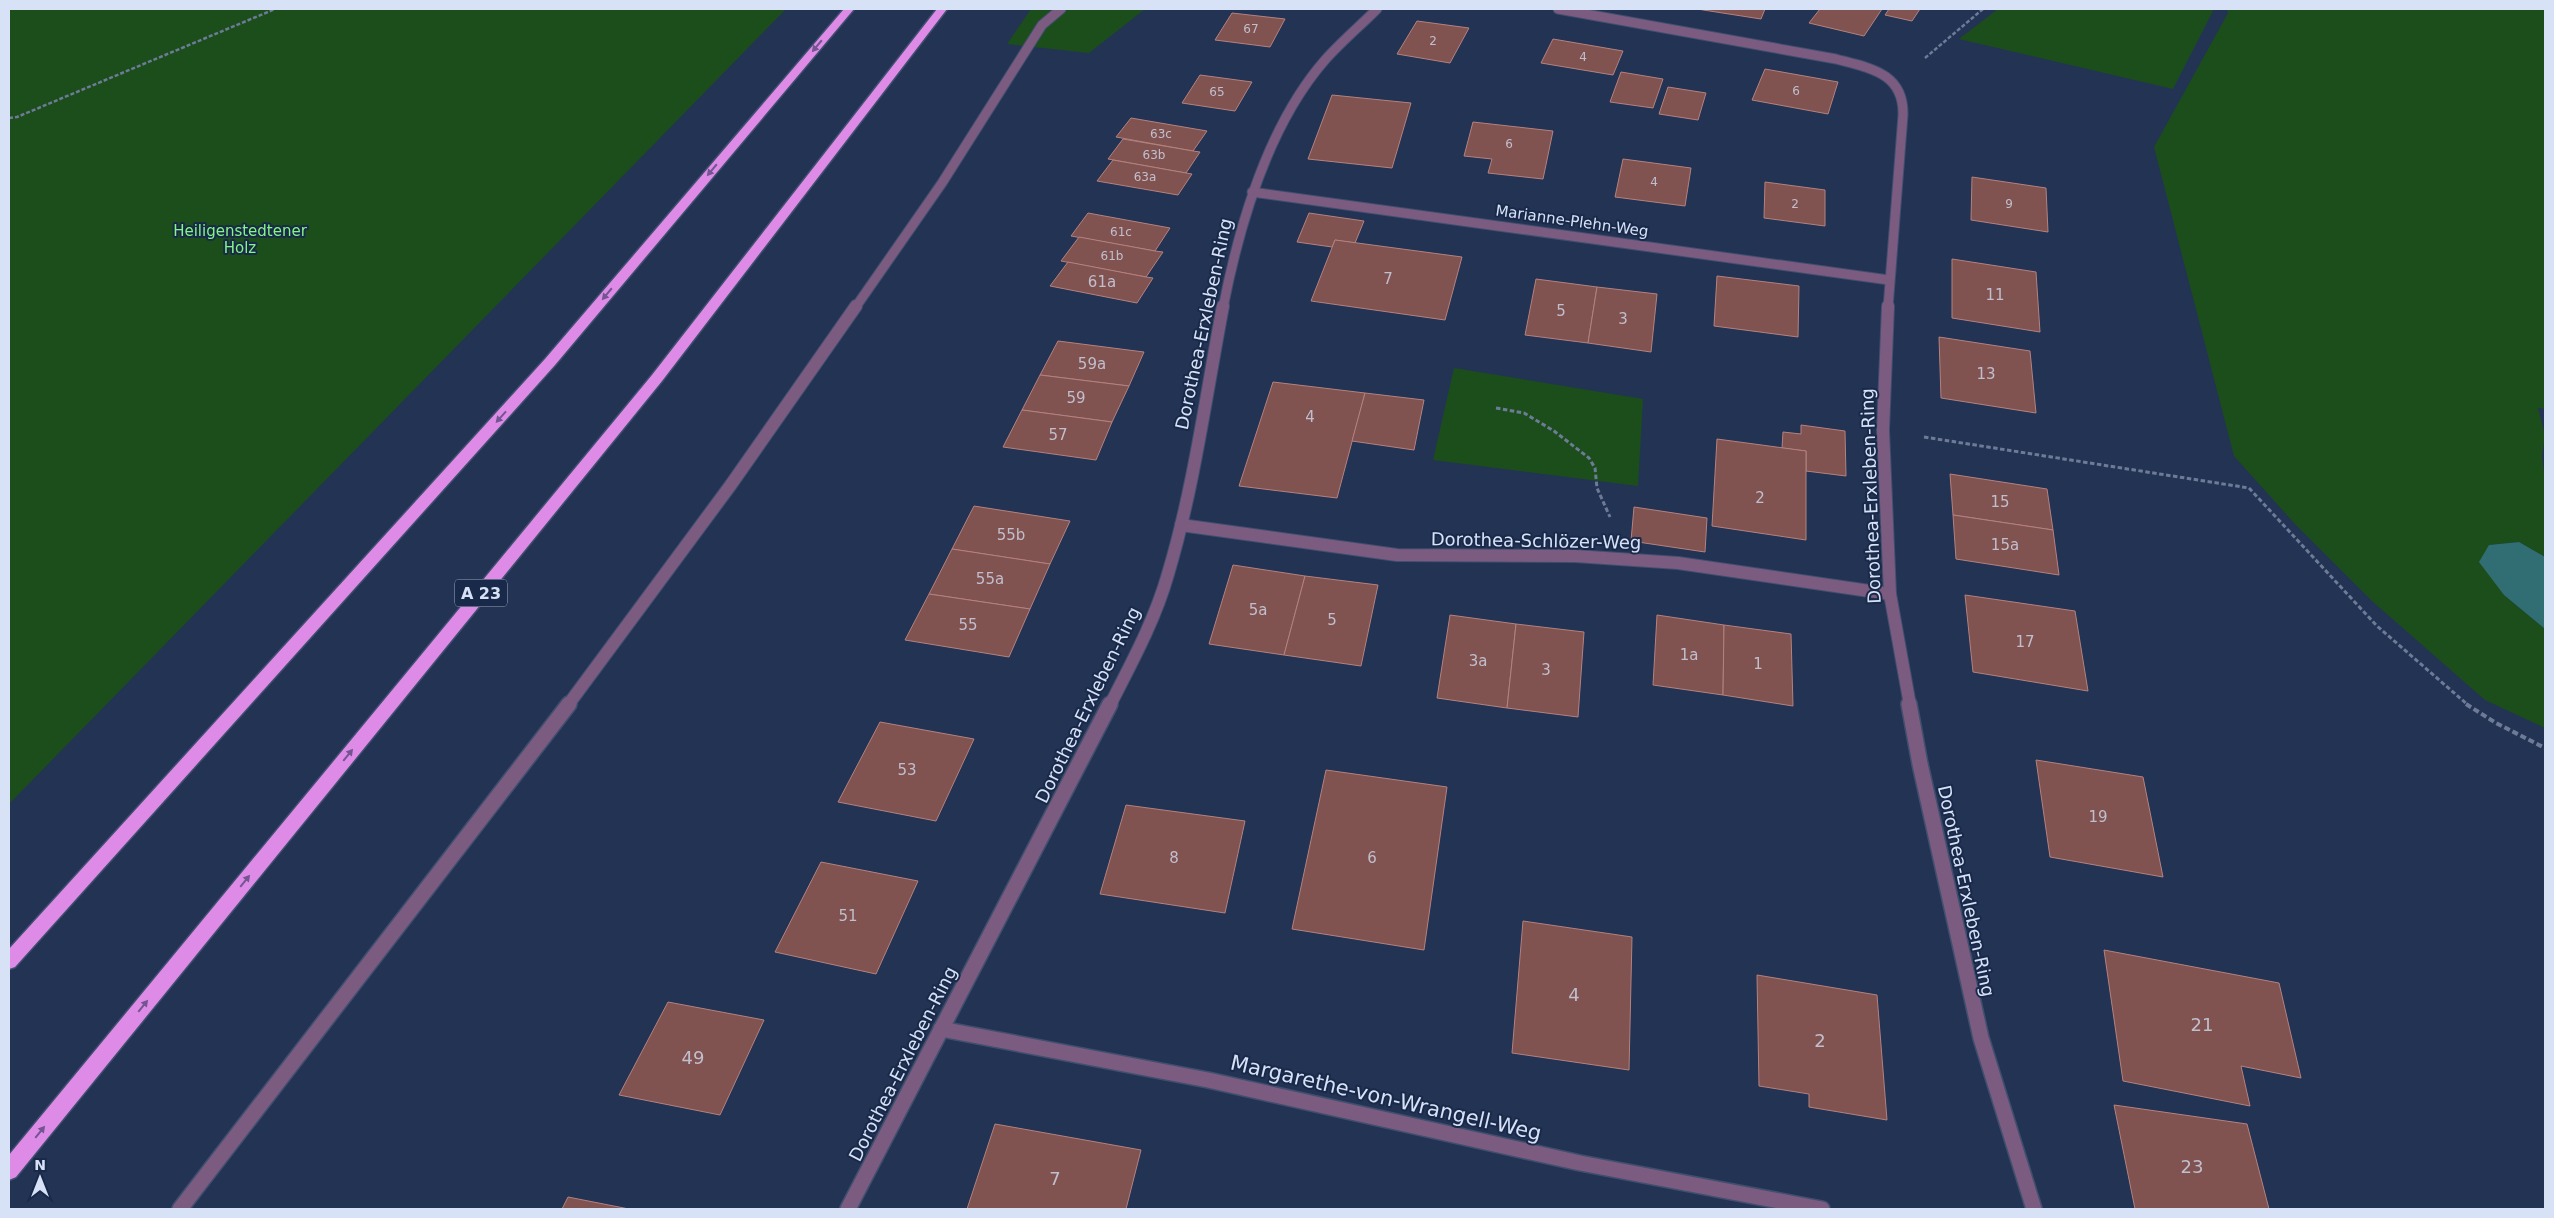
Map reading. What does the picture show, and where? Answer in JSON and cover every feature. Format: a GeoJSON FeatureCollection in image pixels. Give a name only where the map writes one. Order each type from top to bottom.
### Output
{"type":"FeatureCollection","features":[{"type":"Feature","properties":{"kind":"highway"},"geometry":{"type":"LineString","coordinates":[[9,961],[550,362],[849,9]]}},
{"type":"Feature","properties":{"kind":"highway","name":"A 23"},"geometry":{"type":"LineString","coordinates":[[9,1170],[657,378],[942,9]]}},
{"type":"Feature","properties":{"kind":"street"},"geometry":{"type":"LineString","coordinates":[[180,1209],[526,762],[730,486],[942,183],[1042,25],[1062,9]]}},
{"type":"Feature","properties":{"kind":"street","name":"Dorothea-Erxleben-Ring"},"geometry":{"type":"LineString","coordinates":[[848,1209],[1144,639],[1168,575],[1181,525],[1232,261],[1252,192],[1267,155],[1285,120],[1325,60],[1377,9]]}},
{"type":"Feature","properties":{"kind":"street","name":"Dorothea-Erxleben-Ring"},"geometry":{"type":"LineString","coordinates":[[1558,9],[1820,55],[1868,68],[1888,79],[1900,91],[1903,115],[1888,280],[1883,430],[1890,594],[1920,764],[1981,1038],[2034,1209]]}},
{"type":"Feature","properties":{"kind":"street","name":"Marianne-Plehn-Weg"},"geometry":{"type":"LineString","coordinates":[[1252,192],[1888,280]]}},
{"type":"Feature","properties":{"kind":"street","name":"Dorothea-Schlözer-Weg"},"geometry":{"type":"LineString","coordinates":[[1181,525],[1397,555],[1575,556],[1678,562],[1890,594]]}},
{"type":"Feature","properties":{"kind":"street","name":"Margarethe-von-Wrangell-Weg"},"geometry":{"type":"LineString","coordinates":[[941,1029],[1208,1080],[1580,1163],[1822,1209]]}},
{"type":"Feature","properties":{"kind":"path"},"geometry":{"type":"LineString","coordinates":[[9,118],[17,117],[275,9]]}},
{"type":"Feature","properties":{"kind":"path"},"geometry":{"type":"LineString","coordinates":[[1888,79],[1913,68],[1983,9]]}},
{"type":"Feature","properties":{"kind":"path"},"geometry":{"type":"LineString","coordinates":[[1496,408],[1524,413],[1554,431],[1589,458],[1595,468],[1596,488],[1630,560]]}},
{"type":"Feature","properties":{"kind":"path"},"geometry":{"type":"LineString","coordinates":[[1883,430],[2249,488],[2377,626],[2417,663],[2459,699],[2489,719],[2545,748]]}},
{"type":"Feature","properties":{"kind":"green space","name":"Heiligenstedtener Holz"},"geometry":{"type":"Polygon","coordinates":[[[9,9],[786,9],[9,804],[9,9]]]}},
{"type":"Feature","properties":{"kind":"green space"},"geometry":{"type":"Polygon","coordinates":[[[1031,9],[1145,9],[1089,53],[1007,44],[1031,9]]]}},
{"type":"Feature","properties":{"kind":"green space"},"geometry":{"type":"Polygon","coordinates":[[[1998,9],[2214,9],[2173,89],[1959,39],[1998,9]]]}},
{"type":"Feature","properties":{"kind":"green space"},"geometry":{"type":"Polygon","coordinates":[[[2227,9],[2545,9],[2545,409],[2538,408],[2545,435],[2542,456],[2545,481],[2545,557],[2519,542],[2489,545],[2504,595],[2545,629],[2545,728],[2485,700],[2372,601],[2295,524],[2234,456],[2154,147],[2228,13],[2227,9]]]}},
{"type":"Feature","properties":{"kind":"green space"},"geometry":{"type":"Polygon","coordinates":[[[1454,368],[1643,399],[1638,486],[1433,460],[1454,368]]]}},
{"type":"Feature","properties":{"kind":"shaded area"},"geometry":{"type":"Polygon","coordinates":[[[2519,542],[2545,557],[2545,629],[2504,595],[2479,562],[2489,545],[2519,542]]]}},
{"type":"Feature","properties":{"kind":"building"},"geometry":{"type":"Polygon","coordinates":[[[1697,9],[1765,9],[1761,19],[1697,9]]]}},
{"type":"Feature","properties":{"kind":"building"},"geometry":{"type":"Polygon","coordinates":[[[1820,9],[1882,9],[1864,36],[1809,23],[1820,9]]]}},
{"type":"Feature","properties":{"kind":"building"},"geometry":{"type":"Polygon","coordinates":[[[1889,9],[1920,9],[1912,21],[1885,15],[1889,9]]]}},
{"type":"Feature","properties":{"kind":"building"},"geometry":{"type":"Polygon","coordinates":[[[1232,13],[1285,19],[1270,47],[1215,40],[1232,13]]]}},
{"type":"Feature","properties":{"kind":"building"},"geometry":{"type":"Polygon","coordinates":[[[1417,21],[1469,28],[1450,63],[1397,54],[1417,21]]]}},
{"type":"Feature","properties":{"kind":"building"},"geometry":{"type":"Polygon","coordinates":[[[1553,39],[1623,51],[1613,75],[1541,63],[1553,39]]]}},
{"type":"Feature","properties":{"kind":"building"},"geometry":{"type":"Polygon","coordinates":[[[1765,69],[1838,82],[1828,114],[1752,100],[1765,69]]]}},
{"type":"Feature","properties":{"kind":"building"},"geometry":{"type":"Polygon","coordinates":[[[1621,72],[1663,79],[1653,108],[1610,102],[1621,72]]]}},
{"type":"Feature","properties":{"kind":"building"},"geometry":{"type":"Polygon","coordinates":[[[1200,75],[1252,82],[1235,111],[1182,103],[1200,75]]]}},
{"type":"Feature","properties":{"kind":"building"},"geometry":{"type":"Polygon","coordinates":[[[1668,87],[1706,93],[1698,120],[1659,114],[1668,87]]]}},
{"type":"Feature","properties":{"kind":"building"},"geometry":{"type":"Polygon","coordinates":[[[1332,95],[1411,103],[1392,168],[1308,159],[1332,95]]]}},
{"type":"Feature","properties":{"kind":"building"},"geometry":{"type":"Polygon","coordinates":[[[1131,118],[1207,131],[1193,151],[1116,137],[1131,118]]]}},
{"type":"Feature","properties":{"kind":"building"},"geometry":{"type":"Polygon","coordinates":[[[1473,122],[1553,131],[1543,179],[1488,173],[1492,159],[1464,156],[1473,122]]]}},
{"type":"Feature","properties":{"kind":"building"},"geometry":{"type":"Polygon","coordinates":[[[1123,139],[1200,152],[1186,173],[1108,159],[1123,139]]]}},
{"type":"Feature","properties":{"kind":"building"},"geometry":{"type":"Polygon","coordinates":[[[1623,159],[1691,168],[1685,206],[1615,197],[1623,159]]]}},
{"type":"Feature","properties":{"kind":"building"},"geometry":{"type":"Polygon","coordinates":[[[1113,160],[1192,174],[1178,195],[1097,181],[1113,160]]]}},
{"type":"Feature","properties":{"kind":"building"},"geometry":{"type":"Polygon","coordinates":[[[1972,177],[2046,188],[2048,232],[1971,220],[1972,177]]]}},
{"type":"Feature","properties":{"kind":"building"},"geometry":{"type":"Polygon","coordinates":[[[1765,182],[1825,190],[1825,226],[1764,218],[1765,182]]]}},
{"type":"Feature","properties":{"kind":"building"},"geometry":{"type":"Polygon","coordinates":[[[1088,213],[1170,228],[1155,251],[1071,236],[1088,213]]]}},
{"type":"Feature","properties":{"kind":"building"},"geometry":{"type":"Polygon","coordinates":[[[1309,213],[1364,221],[1355,243],[1335,240],[1332,247],[1297,242],[1309,213]]]}},
{"type":"Feature","properties":{"kind":"building"},"geometry":{"type":"Polygon","coordinates":[[[1079,237],[1163,252],[1146,277],[1061,261],[1079,237]]]}},
{"type":"Feature","properties":{"kind":"building"},"geometry":{"type":"Polygon","coordinates":[[[1335,240],[1462,257],[1445,320],[1311,301],[1335,240]]]}},
{"type":"Feature","properties":{"kind":"building"},"geometry":{"type":"Polygon","coordinates":[[[1952,259],[2036,272],[2040,332],[1952,318],[1952,259]]]}},
{"type":"Feature","properties":{"kind":"building"},"geometry":{"type":"Polygon","coordinates":[[[1068,262],[1153,278],[1137,303],[1050,286],[1068,262]]]}},
{"type":"Feature","properties":{"kind":"building"},"geometry":{"type":"Polygon","coordinates":[[[1717,276],[1799,286],[1798,337],[1714,326],[1717,276]]]}},
{"type":"Feature","properties":{"kind":"building"},"geometry":{"type":"Polygon","coordinates":[[[1536,279],[1597,287],[1588,343],[1525,335],[1536,279]]]}},
{"type":"Feature","properties":{"kind":"building"},"geometry":{"type":"Polygon","coordinates":[[[1597,287],[1657,294],[1651,352],[1588,343],[1597,287]]]}},
{"type":"Feature","properties":{"kind":"building"},"geometry":{"type":"Polygon","coordinates":[[[1939,337],[2030,351],[2036,413],[1941,398],[1939,337]]]}},
{"type":"Feature","properties":{"kind":"building"},"geometry":{"type":"Polygon","coordinates":[[[1058,341],[1144,352],[1129,386],[1040,375],[1058,341]]]}},
{"type":"Feature","properties":{"kind":"building"},"geometry":{"type":"Polygon","coordinates":[[[1040,375],[1129,386],[1112,422],[1022,410],[1040,375]]]}},
{"type":"Feature","properties":{"kind":"building"},"geometry":{"type":"Polygon","coordinates":[[[1273,382],[1365,393],[1337,498],[1239,486],[1273,382]]]}},
{"type":"Feature","properties":{"kind":"building"},"geometry":{"type":"Polygon","coordinates":[[[1365,393],[1424,400],[1414,450],[1352,441],[1365,393]]]}},
{"type":"Feature","properties":{"kind":"building"},"geometry":{"type":"Polygon","coordinates":[[[1022,410],[1112,422],[1096,460],[1003,447],[1022,410]]]}},
{"type":"Feature","properties":{"kind":"building"},"geometry":{"type":"Polygon","coordinates":[[[1801,425],[1845,431],[1846,476],[1806,471],[1806,451],[1782,448],[1783,432],[1801,434],[1801,425]]]}},
{"type":"Feature","properties":{"kind":"building"},"geometry":{"type":"Polygon","coordinates":[[[1717,439],[1806,451],[1806,540],[1712,526],[1717,439]]]}},
{"type":"Feature","properties":{"kind":"building"},"geometry":{"type":"Polygon","coordinates":[[[1950,474],[2047,489],[2053,530],[1953,515],[1950,474]]]}},
{"type":"Feature","properties":{"kind":"building"},"geometry":{"type":"Polygon","coordinates":[[[974,506],[1070,521],[1050,564],[952,549],[974,506]]]}},
{"type":"Feature","properties":{"kind":"building"},"geometry":{"type":"Polygon","coordinates":[[[1634,507],[1707,518],[1705,552],[1631,541],[1634,507]]]}},
{"type":"Feature","properties":{"kind":"building"},"geometry":{"type":"Polygon","coordinates":[[[1953,515],[2053,530],[2059,575],[1956,559],[1953,515]]]}},
{"type":"Feature","properties":{"kind":"building"},"geometry":{"type":"Polygon","coordinates":[[[952,549],[1050,564],[1030,609],[929,594],[952,549]]]}},
{"type":"Feature","properties":{"kind":"building"},"geometry":{"type":"Polygon","coordinates":[[[1233,565],[1305,576],[1284,655],[1209,644],[1233,565]]]}},
{"type":"Feature","properties":{"kind":"building"},"geometry":{"type":"Polygon","coordinates":[[[1305,576],[1378,585],[1361,666],[1284,655],[1305,576]]]}},
{"type":"Feature","properties":{"kind":"building"},"geometry":{"type":"Polygon","coordinates":[[[929,594],[1030,609],[1009,657],[905,640],[929,594]]]}},
{"type":"Feature","properties":{"kind":"building"},"geometry":{"type":"Polygon","coordinates":[[[1965,595],[2075,611],[2088,691],[1973,672],[1965,595]]]}},
{"type":"Feature","properties":{"kind":"building"},"geometry":{"type":"Polygon","coordinates":[[[1450,615],[1516,624],[1507,708],[1437,698],[1450,615]]]}},
{"type":"Feature","properties":{"kind":"building"},"geometry":{"type":"Polygon","coordinates":[[[1657,615],[1724,625],[1723,695],[1653,685],[1657,615]]]}},
{"type":"Feature","properties":{"kind":"building"},"geometry":{"type":"Polygon","coordinates":[[[1516,624],[1584,632],[1578,717],[1507,708],[1516,624]]]}},
{"type":"Feature","properties":{"kind":"building"},"geometry":{"type":"Polygon","coordinates":[[[1724,625],[1791,634],[1793,706],[1723,695],[1724,625]]]}},
{"type":"Feature","properties":{"kind":"building"},"geometry":{"type":"Polygon","coordinates":[[[880,722],[974,739],[936,821],[838,802],[880,722]]]}},
{"type":"Feature","properties":{"kind":"building"},"geometry":{"type":"Polygon","coordinates":[[[2036,760],[2143,777],[2163,877],[2050,857],[2036,760]]]}},
{"type":"Feature","properties":{"kind":"building"},"geometry":{"type":"Polygon","coordinates":[[[1326,770],[1447,787],[1424,950],[1292,929],[1326,770]]]}},
{"type":"Feature","properties":{"kind":"building"},"geometry":{"type":"Polygon","coordinates":[[[1126,805],[1245,821],[1225,913],[1100,894],[1126,805]]]}},
{"type":"Feature","properties":{"kind":"building"},"geometry":{"type":"Polygon","coordinates":[[[821,862],[918,881],[876,974],[775,952],[821,862]]]}},
{"type":"Feature","properties":{"kind":"building"},"geometry":{"type":"Polygon","coordinates":[[[1523,921],[1632,937],[1629,1070],[1512,1053],[1523,921]]]}},
{"type":"Feature","properties":{"kind":"building"},"geometry":{"type":"Polygon","coordinates":[[[2104,950],[2279,983],[2301,1078],[2241,1066],[2250,1106],[2123,1081],[2104,950]]]}},
{"type":"Feature","properties":{"kind":"building"},"geometry":{"type":"Polygon","coordinates":[[[1757,975],[1877,995],[1887,1120],[1809,1107],[1809,1094],[1759,1086],[1757,975]]]}},
{"type":"Feature","properties":{"kind":"building"},"geometry":{"type":"Polygon","coordinates":[[[668,1002],[764,1020],[720,1115],[619,1095],[668,1002]]]}},
{"type":"Feature","properties":{"kind":"building"},"geometry":{"type":"Polygon","coordinates":[[[2114,1105],[2247,1124],[2269,1209],[2135,1209],[2114,1105]]]}},
{"type":"Feature","properties":{"kind":"building"},"geometry":{"type":"Polygon","coordinates":[[[995,1124],[1141,1150],[1126,1209],[967,1209],[995,1124]]]}},
{"type":"Feature","properties":{"kind":"building"},"geometry":{"type":"Polygon","coordinates":[[[568,1197],[629,1209],[562,1209],[568,1197]]]}}]}
